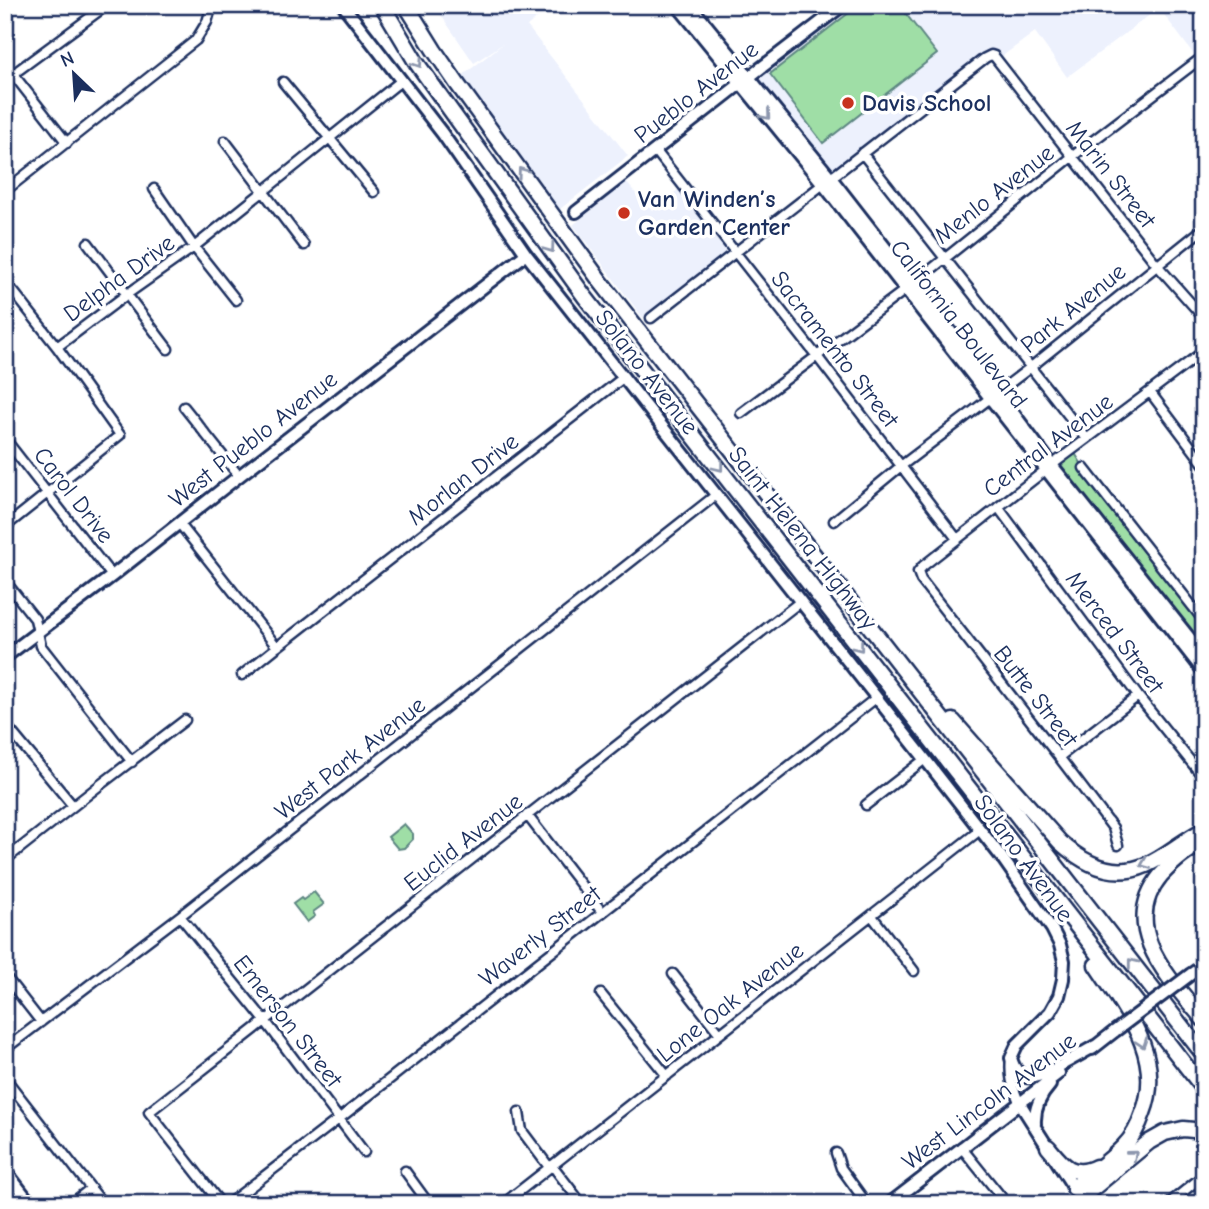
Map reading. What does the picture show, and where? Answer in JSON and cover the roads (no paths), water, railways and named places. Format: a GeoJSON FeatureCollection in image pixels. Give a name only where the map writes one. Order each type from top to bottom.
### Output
{"type":"FeatureCollection","features":[{"type":"Feature","properties":{"kind":"highway","name":"Saint Helena Highway"},"geometry":{"type":"LineString","coordinates":[[382,5],[429,79],[585,297],[1204,1089]]}},
{"type":"Feature","properties":{"kind":"highway","name":"Saint Helena Highway"},"geometry":{"type":"LineString","coordinates":[[406,5],[458,85],[601,282],[1204,1055]]}},
{"type":"Feature","properties":{"kind":"highway"},"geometry":{"type":"LineString","coordinates":[[891,654],[1060,842],[1074,855],[1090,864],[1108,869],[1128,870],[1145,865],[1188,837],[1204,830]]}},
{"type":"Feature","properties":{"kind":"highway"},"geometry":{"type":"LineString","coordinates":[[1012,843],[1127,1012],[1138,1030],[1149,1067],[1146,1106],[1138,1126],[1124,1146],[1106,1161],[1080,1172],[1063,1164],[1048,1147]]}},
{"type":"Feature","properties":{"kind":"highway"},"geometry":{"type":"LineString","coordinates":[[1204,843],[1195,846],[1169,866],[1156,882],[1147,899],[1145,918],[1146,935],[1161,968],[1204,1020]]}},
{"type":"Feature","properties":{"kind":"highway"},"geometry":{"type":"LineString","coordinates":[[1079,1197],[1149,1142],[1165,1133],[1183,1129],[1204,1131]]}},
{"type":"Feature","properties":{"kind":"highway"},"geometry":{"type":"LineString","coordinates":[[1079,1197],[1106,1161]]}},
{"type":"Feature","properties":{"kind":"street"},"geometry":{"type":"LineString","coordinates":[[5,80],[107,5]]}},
{"type":"Feature","properties":{"kind":"street"},"geometry":{"type":"LineString","coordinates":[[5,191],[196,40],[207,22],[212,5]]}},
{"type":"Feature","properties":{"kind":"street","name":"Solano Avenue"},"geometry":{"type":"LineString","coordinates":[[343,5],[442,133],[526,254],[925,759],[1015,875],[1052,929],[1064,961],[1059,996],[1050,1012],[1017,1045],[1011,1058]]}},
{"type":"Feature","properties":{"kind":"street","name":"California Boulevard"},"geometry":{"type":"LineString","coordinates":[[677,5],[827,181],[1202,662]]}},
{"type":"Feature","properties":{"kind":"street","name":"California Boulevard"},"geometry":{"type":"LineString","coordinates":[[690,5],[744,81]]}},
{"type":"Feature","properties":{"kind":"street","name":"Pueblo Avenue"},"geometry":{"type":"LineString","coordinates":[[576,212],[843,5]]}},
{"type":"Feature","properties":{"kind":"street","name":"Marin Street"},"geometry":{"type":"LineString","coordinates":[[862,153],[988,56],[994,56],[1157,265],[1204,318]]}},
{"type":"Feature","properties":{"kind":"street","name":"Menlo Avenue"},"geometry":{"type":"LineString","coordinates":[[741,413],[909,287],[1073,156],[1203,57]]}},
{"type":"Feature","properties":{"kind":"street"},"geometry":{"type":"LineString","coordinates":[[13,74],[67,143]]}},
{"type":"Feature","properties":{"kind":"street","name":"Delpha Drive"},"geometry":{"type":"LineString","coordinates":[[5,527],[120,435],[57,347],[194,247],[401,80]]}},
{"type":"Feature","properties":{"kind":"street"},"geometry":{"type":"LineString","coordinates":[[283,82],[374,192]]}},
{"type":"Feature","properties":{"kind":"street"},"geometry":{"type":"LineString","coordinates":[[225,141],[304,245]]}},
{"type":"Feature","properties":{"kind":"street","name":"Sacramento Street"},"geometry":{"type":"LineString","coordinates":[[655,150],[957,539]]}},
{"type":"Feature","properties":{"kind":"street"},"geometry":{"type":"LineString","coordinates":[[651,318],[862,153],[1087,439]]}},
{"type":"Feature","properties":{"kind":"street"},"geometry":{"type":"LineString","coordinates":[[154,189],[194,247],[236,300]]}},
{"type":"Feature","properties":{"kind":"street","name":"Park Avenue"},"geometry":{"type":"LineString","coordinates":[[834,521],[1204,228]]}},
{"type":"Feature","properties":{"kind":"street"},"geometry":{"type":"LineString","coordinates":[[88,243],[168,348]]}},
{"type":"Feature","properties":{"kind":"street","name":"West Pueblo Avenue"},"geometry":{"type":"LineString","coordinates":[[5,657],[526,254]]}},
{"type":"Feature","properties":{"kind":"street"},"geometry":{"type":"LineString","coordinates":[[13,291],[57,347]]}},
{"type":"Feature","properties":{"kind":"street","name":"Central Avenue"},"geometry":{"type":"LineString","coordinates":[[918,572],[1049,467],[1204,351]]}},
{"type":"Feature","properties":{"kind":"street","name":"Morlan Drive"},"geometry":{"type":"LineString","coordinates":[[242,675],[624,377]]}},
{"type":"Feature","properties":{"kind":"street"},"geometry":{"type":"LineString","coordinates":[[1150,392],[1204,464]]}},
{"type":"Feature","properties":{"kind":"street"},"geometry":{"type":"LineString","coordinates":[[184,407],[239,476]]}},
{"type":"Feature","properties":{"kind":"street","name":"Carol Drive"},"geometry":{"type":"LineString","coordinates":[[5,439],[113,576]]}},
{"type":"Feature","properties":{"kind":"street"},"geometry":{"type":"LineString","coordinates":[[1084,468],[1204,621]]}},
{"type":"Feature","properties":{"kind":"street","name":"West Park Avenue"},"geometry":{"type":"LineString","coordinates":[[5,1049],[180,916],[716,495]]}},
{"type":"Feature","properties":{"kind":"street","name":"Merced Street"},"geometry":{"type":"LineString","coordinates":[[998,507],[1138,695],[1204,778]]}},
{"type":"Feature","properties":{"kind":"street"},"geometry":{"type":"LineString","coordinates":[[179,523],[277,647]]}},
{"type":"Feature","properties":{"kind":"street","name":"Butte Street"},"geometry":{"type":"LineString","coordinates":[[918,572],[921,580],[1113,828],[1118,845]]}},
{"type":"Feature","properties":{"kind":"street"},"geometry":{"type":"LineString","coordinates":[[5,582],[35,620],[41,646],[132,762]]}},
{"type":"Feature","properties":{"kind":"street","name":"Euclid Avenue"},"geometry":{"type":"LineString","coordinates":[[221,1204],[149,1112],[801,601]]}},
{"type":"Feature","properties":{"kind":"street"},"geometry":{"type":"LineString","coordinates":[[1059,757],[1138,695]]}},
{"type":"Feature","properties":{"kind":"street","name":"Waverly Street"},"geometry":{"type":"LineString","coordinates":[[228,1204],[876,698]]}},
{"type":"Feature","properties":{"kind":"street"},"geometry":{"type":"LineString","coordinates":[[5,860],[185,720]]}},
{"type":"Feature","properties":{"kind":"street"},"geometry":{"type":"LineString","coordinates":[[5,724],[73,806]]}},
{"type":"Feature","properties":{"kind":"street"},"geometry":{"type":"LineString","coordinates":[[866,805],[925,759]]}},
{"type":"Feature","properties":{"kind":"street"},"geometry":{"type":"LineString","coordinates":[[527,816],[602,912]]}},
{"type":"Feature","properties":{"kind":"street","name":"Lone Oak Avenue"},"geometry":{"type":"LineString","coordinates":[[503,1204],[980,830]]}},
{"type":"Feature","properties":{"kind":"street","name":"Emerson Street"},"geometry":{"type":"LineString","coordinates":[[180,916],[266,1022],[364,1152]]}},
{"type":"Feature","properties":{"kind":"street"},"geometry":{"type":"LineString","coordinates":[[872,916],[915,971]]}},
{"type":"Feature","properties":{"kind":"street","name":"West Lincoln Avenue"},"geometry":{"type":"LineString","coordinates":[[891,1203],[1019,1102],[1204,964]]}},
{"type":"Feature","properties":{"kind":"street"},"geometry":{"type":"LineString","coordinates":[[673,974],[720,1034]]}},
{"type":"Feature","properties":{"kind":"street"},"geometry":{"type":"LineString","coordinates":[[5,976],[41,1022]]}},
{"type":"Feature","properties":{"kind":"street"},"geometry":{"type":"LineString","coordinates":[[601,994],[667,1076]]}},
{"type":"Feature","properties":{"kind":"street"},"geometry":{"type":"LineString","coordinates":[[1011,1058],[1020,1075],[1035,1077],[1046,1074],[1095,1046]]}},
{"type":"Feature","properties":{"kind":"street"},"geometry":{"type":"LineString","coordinates":[[1011,1058],[1009,1072],[1019,1102],[1079,1197]]}},
{"type":"Feature","properties":{"kind":"street"},"geometry":{"type":"LineString","coordinates":[[1035,1127],[1038,1102],[1061,1071]]}},
{"type":"Feature","properties":{"kind":"street"},"geometry":{"type":"LineString","coordinates":[[5,1078],[103,1204]]}},
{"type":"Feature","properties":{"kind":"street"},"geometry":{"type":"LineString","coordinates":[[519,1112],[522,1131],[582,1204]]}},
{"type":"Feature","properties":{"kind":"street"},"geometry":{"type":"LineString","coordinates":[[961,1147],[1007,1204]]}},
{"type":"Feature","properties":{"kind":"street"},"geometry":{"type":"LineString","coordinates":[[836,1153],[841,1168],[867,1204]]}},
{"type":"Feature","properties":{"kind":"street"},"geometry":{"type":"LineString","coordinates":[[5,1170],[31,1204]]}},
{"type":"Feature","properties":{"kind":"street"},"geometry":{"type":"LineString","coordinates":[[405,1171],[429,1204]]}},
{"type":"Feature","properties":{"kind":"street"},"geometry":{"type":"LineString","coordinates":[[1168,1204],[1204,1175]]}},
{"type":"Feature","properties":{"kind":"street"},"geometry":{"type":"LineString","coordinates":[[71,1204],[91,1188]]}},
{"type":"Feature","properties":{"kind":"place","name":"Davis School"},"geometry":{"type":"Point","coordinates":[848,103]}},
{"type":"Feature","properties":{"kind":"place","name":"Van Winden’s Garden Center"},"geometry":{"type":"Point","coordinates":[624,213]}}]}
